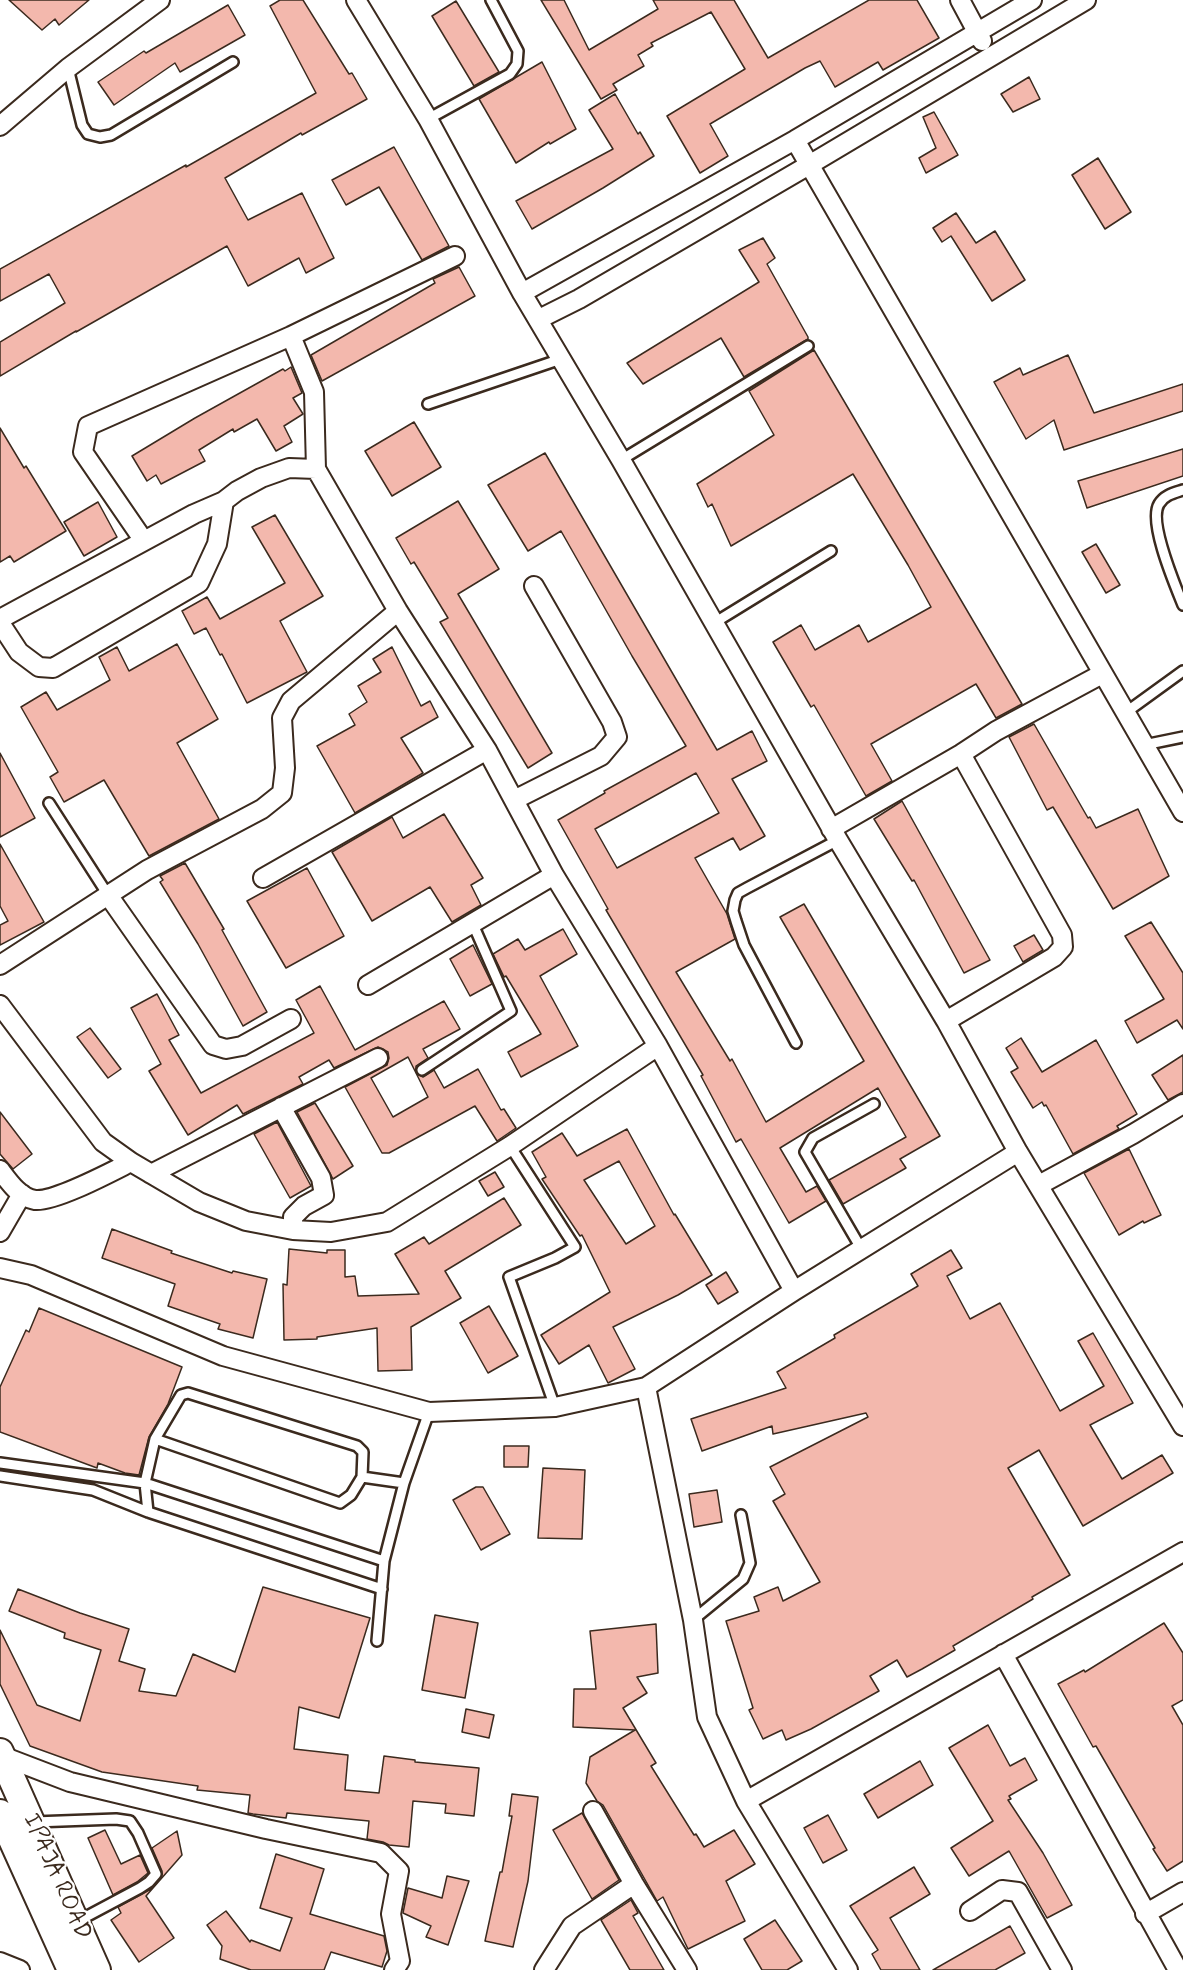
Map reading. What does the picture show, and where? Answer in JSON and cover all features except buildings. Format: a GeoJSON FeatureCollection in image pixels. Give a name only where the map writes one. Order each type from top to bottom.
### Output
{"type":"FeatureCollection","features":[{"type":"Feature","properties":{"kind":"main road","name":"IPAJA ROAD"},"geometry":{"type":"LineString","coordinates":[[1,1754],[97,1970]]}},
{"type":"Feature","properties":{"kind":"main road","name":"IPAJA ROAD"},"geometry":{"type":"LineString","coordinates":[[0,1813],[71,1970]]}},
{"type":"Feature","properties":{"kind":"street"},"geometry":{"type":"LineString","coordinates":[[0,126],[68,68],[160,0]]}},
{"type":"Feature","properties":{"kind":"street"},"geometry":{"type":"LineString","coordinates":[[356,0],[428,118],[522,293],[621,460],[834,834],[946,1021],[1018,1152],[1183,1426]]}},
{"type":"Feature","properties":{"kind":"street"},"geometry":{"type":"LineString","coordinates":[[960,0],[991,55]]}},
{"type":"Feature","properties":{"kind":"street"},"geometry":{"type":"LineString","coordinates":[[522,293],[795,140],[977,32],[1007,6],[1032,0]]}},
{"type":"Feature","properties":{"kind":"street"},"geometry":{"type":"LineString","coordinates":[[539,319],[589,293],[810,165],[1086,0]]}},
{"type":"Feature","properties":{"kind":"street"},"geometry":{"type":"LineString","coordinates":[[1007,6],[1024,36]]}},
{"type":"Feature","properties":{"kind":"street"},"geometry":{"type":"LineString","coordinates":[[795,140],[1183,813]]}},
{"type":"Feature","properties":{"kind":"street"},"geometry":{"type":"LineString","coordinates":[[144,541],[83,452],[88,426],[291,336],[454,256]]}},
{"type":"Feature","properties":{"kind":"street"},"geometry":{"type":"LineString","coordinates":[[291,336],[314,392],[316,469],[398,611],[487,750],[554,875],[658,1046],[794,1291]]}},
{"type":"Feature","properties":{"kind":"street"},"geometry":{"type":"LineString","coordinates":[[224,501],[218,544],[199,584],[53,668],[39,667],[19,652],[0,621],[194,514],[224,501],[237,490],[261,478],[289,468],[316,469]]}},
{"type":"Feature","properties":{"kind":"street"},"geometry":{"type":"LineString","coordinates":[[514,800],[601,756],[617,737],[612,722],[534,586]]}},
{"type":"Feature","properties":{"kind":"street"},"geometry":{"type":"LineString","coordinates":[[0,965],[147,870],[262,809],[282,793],[285,768],[282,718],[291,701],[398,611]]}},
{"type":"Feature","properties":{"kind":"street"},"geometry":{"type":"LineString","coordinates":[[834,834],[996,731],[1102,674]]}},
{"type":"Feature","properties":{"kind":"street"},"geometry":{"type":"LineString","coordinates":[[263,878],[487,750]]}},
{"type":"Feature","properties":{"kind":"street"},"geometry":{"type":"LineString","coordinates":[[946,1021],[1054,957],[1063,947],[1062,935],[961,754]]}},
{"type":"Feature","properties":{"kind":"street"},"geometry":{"type":"LineString","coordinates":[[368,985],[554,875]]}},
{"type":"Feature","properties":{"kind":"street"},"geometry":{"type":"LineString","coordinates":[[108,895],[213,1045],[226,1049],[242,1046],[291,1019]]}},
{"type":"Feature","properties":{"kind":"street"},"geometry":{"type":"LineString","coordinates":[[0,1005],[103,1142],[131,1162],[199,1202],[246,1221],[293,1230],[331,1232],[387,1222],[510,1146],[658,1046]]}},
{"type":"Feature","properties":{"kind":"street"},"geometry":{"type":"LineString","coordinates":[[151,1174],[378,1058]]}},
{"type":"Feature","properties":{"kind":"street"},"geometry":{"type":"LineString","coordinates":[[1039,1185],[1183,1104]]}},
{"type":"Feature","properties":{"kind":"street"},"geometry":{"type":"LineString","coordinates":[[281,1107],[321,1178],[324,1195],[304,1206],[293,1217],[293,1230]]}},
{"type":"Feature","properties":{"kind":"street"},"geometry":{"type":"LineString","coordinates":[[0,1268],[31,1275],[223,1356],[429,1412],[555,1407],[646,1387],[794,1291],[1018,1152]]}},
{"type":"Feature","properties":{"kind":"street"},"geometry":{"type":"LineString","coordinates":[[0,1170],[22,1194],[35,1200],[51,1198],[131,1162]]}},
{"type":"Feature","properties":{"kind":"street"},"geometry":{"type":"LineString","coordinates":[[0,1232],[22,1194]]}},
{"type":"Feature","properties":{"kind":"street"},"geometry":{"type":"LineString","coordinates":[[646,1387],[693,1620],[706,1717],[746,1801],[848,1970]]}},
{"type":"Feature","properties":{"kind":"street"},"geometry":{"type":"LineString","coordinates":[[746,1801],[1183,1552]]}},
{"type":"Feature","properties":{"kind":"street"},"geometry":{"type":"LineString","coordinates":[[1003,1654],[1178,1970]]}},
{"type":"Feature","properties":{"kind":"street"},"geometry":{"type":"LineString","coordinates":[[1,1754],[70,1782],[266,1829],[381,1853],[399,1871],[391,1914],[400,1961],[394,1970]]}},
{"type":"Feature","properties":{"kind":"street"},"geometry":{"type":"LineString","coordinates":[[593,1811],[634,1884],[687,1970]]}},
{"type":"Feature","properties":{"kind":"street"},"geometry":{"type":"LineString","coordinates":[[544,1970],[572,1926],[634,1884]]}},
{"type":"Feature","properties":{"kind":"street"},"geometry":{"type":"LineString","coordinates":[[970,1911],[1002,1890],[1018,1892],[1062,1970]]}},
{"type":"Feature","properties":{"kind":"street"},"geometry":{"type":"LineString","coordinates":[[1145,1914],[1183,1892]]}},
{"type":"Feature","properties":{"kind":"street"},"geometry":{"type":"LineString","coordinates":[[0,1962],[20,1970]]}},
{"type":"Feature","properties":{"kind":"lane"},"geometry":{"type":"LineString","coordinates":[[428,118],[510,74],[517,64],[518,51],[491,0]]}},
{"type":"Feature","properties":{"kind":"lane"},"geometry":{"type":"LineString","coordinates":[[68,68],[82,125],[88,135],[100,137],[111,135],[232,62]]}},
{"type":"Feature","properties":{"kind":"lane"},"geometry":{"type":"LineString","coordinates":[[621,460],[808,346]]}},
{"type":"Feature","properties":{"kind":"lane"},"geometry":{"type":"LineString","coordinates":[[428,404],[561,359]]}},
{"type":"Feature","properties":{"kind":"lane"},"geometry":{"type":"LineString","coordinates":[[1183,490],[1167,495],[1159,504],[1156,513],[1163,553],[1183,605]]}},
{"type":"Feature","properties":{"kind":"lane"},"geometry":{"type":"LineString","coordinates":[[714,623],[831,551]]}},
{"type":"Feature","properties":{"kind":"lane"},"geometry":{"type":"LineString","coordinates":[[1125,712],[1183,671]]}},
{"type":"Feature","properties":{"kind":"lane"},"geometry":{"type":"LineString","coordinates":[[1144,745],[1183,737]]}},
{"type":"Feature","properties":{"kind":"lane"},"geometry":{"type":"LineString","coordinates":[[49,803],[108,895]]}},
{"type":"Feature","properties":{"kind":"lane"},"geometry":{"type":"LineString","coordinates":[[796,1043],[744,945],[733,911],[735,900],[738,894],[747,888],[834,834]]}},
{"type":"Feature","properties":{"kind":"lane"},"geometry":{"type":"LineString","coordinates":[[422,1070],[511,1011],[472,922]]}},
{"type":"Feature","properties":{"kind":"lane"},"geometry":{"type":"LineString","coordinates":[[862,1250],[805,1152],[813,1138],[874,1104]]}},
{"type":"Feature","properties":{"kind":"lane"},"geometry":{"type":"LineString","coordinates":[[510,1146],[575,1247],[509,1277],[555,1407]]}},
{"type":"Feature","properties":{"kind":"lane"},"geometry":{"type":"LineString","coordinates":[[148,1512],[145,1483],[156,1439],[181,1395],[188,1393],[357,1446],[363,1452],[362,1477],[351,1495],[340,1503],[156,1439]]}},
{"type":"Feature","properties":{"kind":"lane"},"geometry":{"type":"LineString","coordinates":[[377,1641],[384,1561],[404,1483],[429,1412]]}},
{"type":"Feature","properties":{"kind":"lane"},"geometry":{"type":"LineString","coordinates":[[0,1463],[145,1483],[384,1561]]}},
{"type":"Feature","properties":{"kind":"lane"},"geometry":{"type":"LineString","coordinates":[[0,1476],[93,1490],[148,1512],[382,1589]]}},
{"type":"Feature","properties":{"kind":"lane"},"geometry":{"type":"LineString","coordinates":[[362,1477],[404,1483]]}},
{"type":"Feature","properties":{"kind":"lane"},"geometry":{"type":"LineString","coordinates":[[693,1620],[743,1579],[750,1563],[741,1515]]}},
{"type":"Feature","properties":{"kind":"lane"},"geometry":{"type":"LineString","coordinates":[[32,1822],[116,1819],[130,1821],[138,1833],[156,1874],[140,1888],[76,1922]]}}]}
